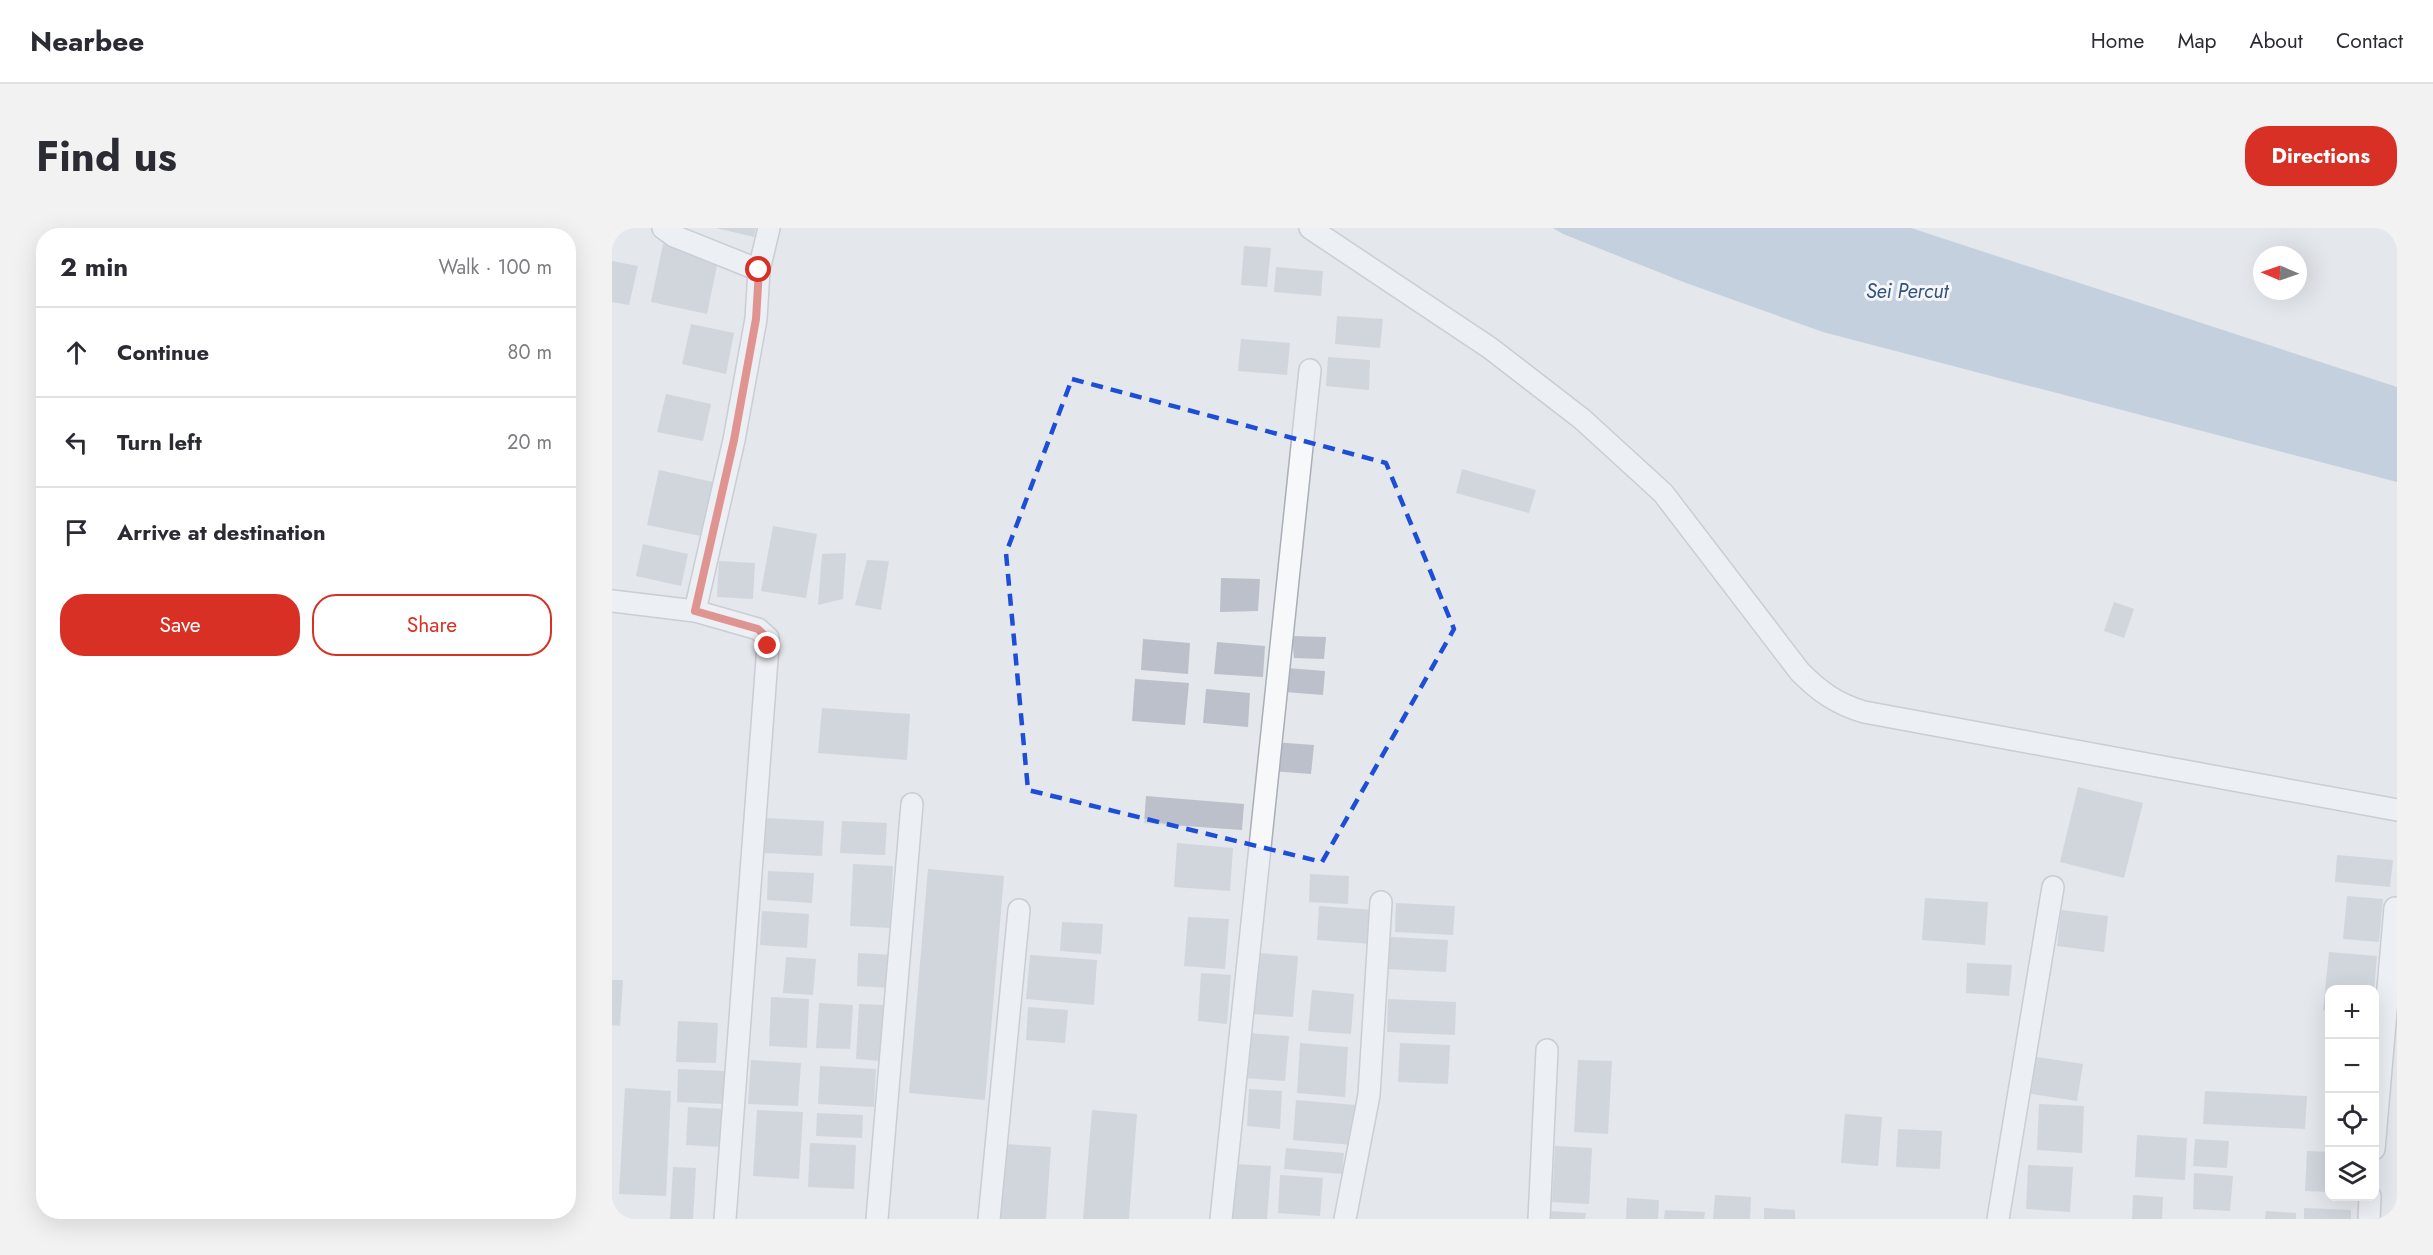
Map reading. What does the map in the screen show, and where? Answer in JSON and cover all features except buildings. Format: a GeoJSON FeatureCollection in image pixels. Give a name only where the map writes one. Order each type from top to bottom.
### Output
{"type":"FeatureCollection","features":[{"type":"Feature","properties":{"kind":"street"},"geometry":{"type":"LineString","coordinates":[[663,228],[674,236],[759,270]]}},
{"type":"Feature","properties":{"kind":"street"},"geometry":{"type":"LineString","coordinates":[[695,611],[736,429],[756,319],[759,270],[769,228]]}},
{"type":"Feature","properties":{"kind":"street"},"geometry":{"type":"LineString","coordinates":[[1310,228],[1490,348],[1590,426],[1664,493],[1800,672],[1818,691],[1842,705],[1876,714],[2397,810]]}},
{"type":"Feature","properties":{"kind":"street"},"geometry":{"type":"LineString","coordinates":[[1221,1219],[1310,370]]}},
{"type":"Feature","properties":{"kind":"street"},"geometry":{"type":"LineString","coordinates":[[612,601],[695,611],[758,629],[768,639],[725,1219]]}},
{"type":"Feature","properties":{"kind":"street"},"geometry":{"type":"LineString","coordinates":[[877,1219],[912,804]]}},
{"type":"Feature","properties":{"kind":"street"},"geometry":{"type":"LineString","coordinates":[[1998,1219],[2054,887]]}},
{"type":"Feature","properties":{"kind":"street"},"geometry":{"type":"LineString","coordinates":[[1345,1219],[1369,1095],[1381,902]]}},
{"type":"Feature","properties":{"kind":"street"},"geometry":{"type":"LineString","coordinates":[[2374,1147],[2395,908]]}},
{"type":"Feature","properties":{"kind":"street"},"geometry":{"type":"LineString","coordinates":[[989,1219],[1019,910]]}},
{"type":"Feature","properties":{"kind":"street"},"geometry":{"type":"LineString","coordinates":[[1539,1219],[1547,1050]]}},
{"type":"Feature","properties":{"kind":"street"},"geometry":{"type":"LineString","coordinates":[[2368,1219],[2370,1201]]}},
{"type":"Feature","properties":{"kind":"highlighted area"},"geometry":{"type":"Polygon","coordinates":[[[1072,379],[1386,463],[1454,629],[1322,862],[1028,790],[1006,553],[1072,379]]]}},
{"type":"Feature","properties":{"kind":"water","name":"Sei Percut"},"geometry":{"type":"Polygon","coordinates":[[[1553,228],[1911,228],[2397,387],[2397,482],[1823,332],[1686,283],[1553,228]]]}},
{"type":"Feature","properties":{"kind":"route"},"geometry":{"type":"LineString","coordinates":[[759,270],[756,319],[734,440],[695,611],[758,629],[768,639],[768,646]]}}]}
